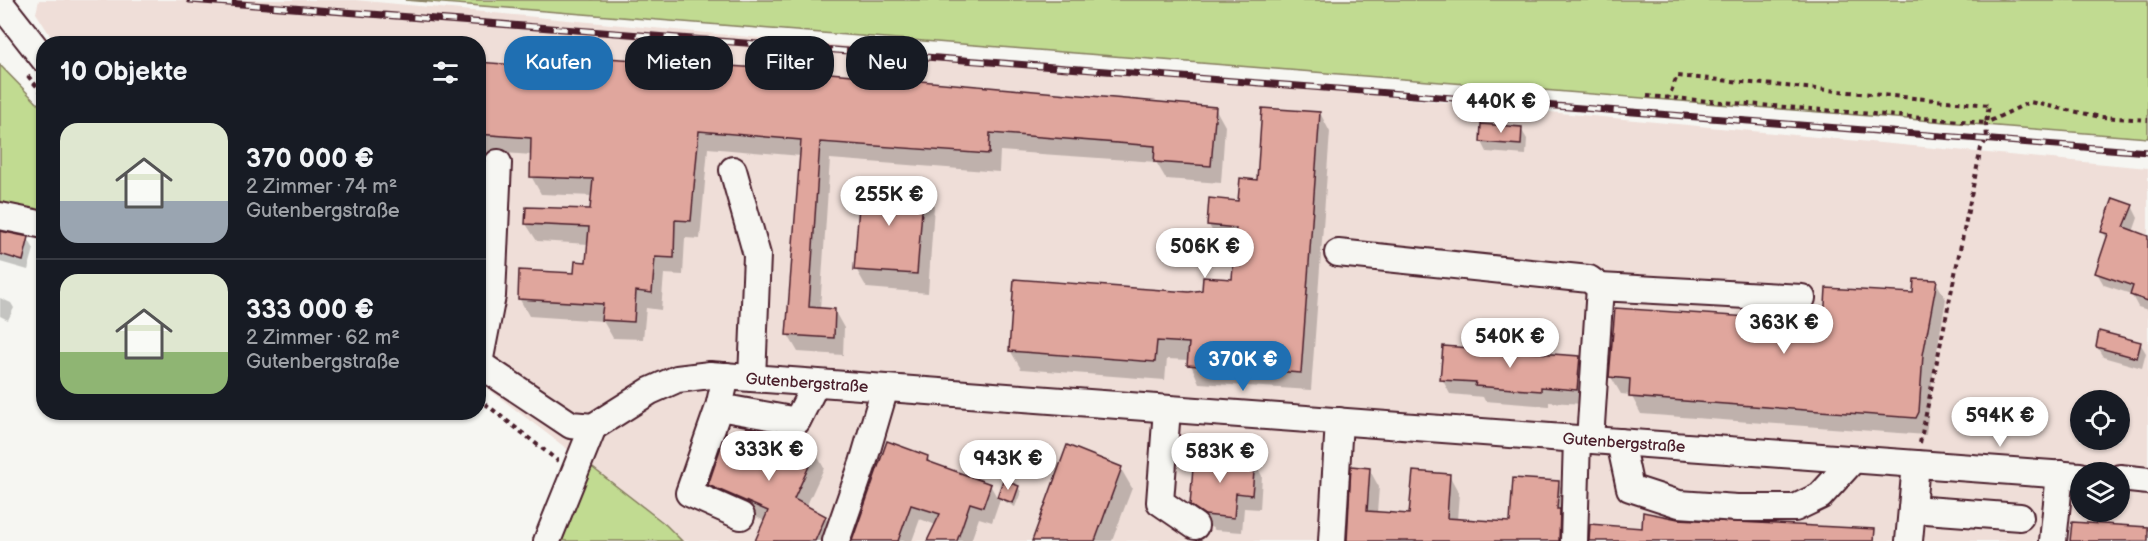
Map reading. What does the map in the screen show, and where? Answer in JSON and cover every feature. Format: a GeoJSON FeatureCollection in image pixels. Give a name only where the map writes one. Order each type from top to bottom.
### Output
{"type":"FeatureCollection","features":[{"type":"Feature","properties":{"kind":"street"},"geometry":{"type":"LineString","coordinates":[[0,3],[36,49]]}},
{"type":"Feature","properties":{"kind":"street"},"geometry":{"type":"LineString","coordinates":[[486,327],[492,296],[498,163]]}},
{"type":"Feature","properties":{"kind":"street"},"geometry":{"type":"LineString","coordinates":[[733,170],[758,255],[752,378]]}},
{"type":"Feature","properties":{"kind":"street"},"geometry":{"type":"LineString","coordinates":[[0,216],[36,223]]}},
{"type":"Feature","properties":{"kind":"street"},"geometry":{"type":"LineString","coordinates":[[1338,253],[1589,279],[1600,287],[1802,298]]}},
{"type":"Feature","properties":{"kind":"street"},"geometry":{"type":"LineString","coordinates":[[1574,541],[1600,287]]}},
{"type":"Feature","properties":{"kind":"street"},"geometry":{"type":"LineString","coordinates":[[486,368],[571,425],[593,428],[547,541]]}},
{"type":"Feature","properties":{"kind":"street","name":"Gutenbergstraße"},"geometry":{"type":"LineString","coordinates":[[593,428],[650,391],[677,379],[710,375],[2070,475]]}},
{"type":"Feature","properties":{"kind":"street"},"geometry":{"type":"LineString","coordinates":[[726,376],[719,407],[689,493],[741,516]]}},
{"type":"Feature","properties":{"kind":"street"},"geometry":{"type":"LineString","coordinates":[[719,407],[797,421],[816,383]]}},
{"type":"Feature","properties":{"kind":"street"},"geometry":{"type":"LineString","coordinates":[[836,541],[885,388]]}},
{"type":"Feature","properties":{"kind":"street"},"geometry":{"type":"LineString","coordinates":[[1167,409],[1160,502],[1195,526]]}},
{"type":"Feature","properties":{"kind":"street"},"geometry":{"type":"LineString","coordinates":[[1332,541],[1339,421]]}},
{"type":"Feature","properties":{"kind":"street"},"geometry":{"type":"LineString","coordinates":[[1620,442],[1630,488],[1679,504],[1737,508],[1795,508],[1820,496],[1853,460]]}},
{"type":"Feature","properties":{"kind":"street"},"geometry":{"type":"LineString","coordinates":[[1909,541],[1916,464]]}},
{"type":"Feature","properties":{"kind":"street"},"geometry":{"type":"LineString","coordinates":[[2054,541],[2070,475]]}},
{"type":"Feature","properties":{"kind":"street"},"geometry":{"type":"LineString","coordinates":[[1912,509],[2020,517]]}},
{"type":"Feature","properties":{"kind":"path"},"geometry":{"type":"LineString","coordinates":[[1669,98],[1677,76],[1989,105],[1986,123],[1987,140],[1980,148],[1916,464]]}},
{"type":"Feature","properties":{"kind":"path"},"geometry":{"type":"LineString","coordinates":[[1647,96],[1986,123],[2030,102],[2101,117],[2148,120]]}},
{"type":"Feature","properties":{"kind":"path"},"geometry":{"type":"LineString","coordinates":[[486,405],[574,473]]}},
{"type":"Feature","properties":{"kind":"shaded area"},"geometry":{"type":"Polygon","coordinates":[[[39,0],[355,0],[745,37],[745,90],[834,90],[834,45],[846,46],[846,90],[928,90],[928,54],[2148,168],[2148,541],[682,541],[665,523],[486,387],[486,36],[51,36],[36,13],[39,0]]]}},
{"type":"Feature","properties":{"kind":"green space"},"geometry":{"type":"Polygon","coordinates":[[[405,0],[2148,0],[2148,138],[928,41],[928,36],[860,36],[405,0]]]}},
{"type":"Feature","properties":{"kind":"green space"},"geometry":{"type":"Polygon","coordinates":[[[0,65],[36,102],[36,221],[0,213],[0,65]]]}},
{"type":"Feature","properties":{"kind":"green space"},"geometry":{"type":"Polygon","coordinates":[[[589,465],[665,524],[682,541],[558,541],[589,465]]]}},
{"type":"Feature","properties":{"kind":"building"},"geometry":{"type":"Polygon","coordinates":[[[613,58],[625,59],[625,90],[733,90],[733,66],[745,67],[745,90],[834,90],[834,73],[846,74],[846,90],[928,90],[928,82],[1216,107],[1211,166],[1154,162],[1155,146],[990,133],[989,154],[820,142],[809,307],[835,309],[834,338],[786,335],[801,140],[699,131],[691,221],[675,220],[674,258],[655,257],[652,293],[636,291],[634,322],[601,320],[603,304],[518,299],[519,270],[574,273],[575,261],[586,262],[589,227],[525,224],[526,207],[590,209],[593,179],[530,177],[531,138],[486,135],[486,63],[504,64],[504,90],[613,90],[613,58]]]}},
{"type":"Feature","properties":{"kind":"building"},"geometry":{"type":"Polygon","coordinates":[[[1262,108],[1320,112],[1301,373],[1187,365],[1189,343],[1157,341],[1155,362],[1009,351],[1014,279],[1189,292],[1202,290],[1203,277],[1232,279],[1236,228],[1207,225],[1209,198],[1238,201],[1240,178],[1257,180],[1262,108]]]}},
{"type":"Feature","properties":{"kind":"building"},"geometry":{"type":"Polygon","coordinates":[[[1481,124],[1522,127],[1521,145],[1480,142],[1481,124]]]}},
{"type":"Feature","properties":{"kind":"building"},"geometry":{"type":"Polygon","coordinates":[[[861,180],[924,185],[917,274],[854,270],[861,180]]]}},
{"type":"Feature","properties":{"kind":"building"},"geometry":{"type":"Polygon","coordinates":[[[2113,198],[2133,205],[2124,227],[2148,236],[2148,301],[2130,295],[2133,286],[2095,273],[2108,234],[2101,232],[2113,198]]]}},
{"type":"Feature","properties":{"kind":"building"},"geometry":{"type":"Polygon","coordinates":[[[0,231],[29,237],[23,261],[0,254],[0,231]]]}},
{"type":"Feature","properties":{"kind":"building"},"geometry":{"type":"Polygon","coordinates":[[[1914,279],[1937,280],[1923,355],[1919,412],[1916,418],[1629,397],[1630,379],[1609,377],[1615,308],[1824,322],[1826,288],[1913,293],[1914,279]]]}},
{"type":"Feature","properties":{"kind":"building"},"geometry":{"type":"Polygon","coordinates":[[[2099,331],[2141,342],[2137,358],[2096,347],[2099,331]]]}},
{"type":"Feature","properties":{"kind":"building"},"geometry":{"type":"Polygon","coordinates":[[[1443,346],[1580,356],[1577,390],[1541,387],[1541,391],[1475,386],[1476,382],[1440,380],[1443,346]]]}},
{"type":"Feature","properties":{"kind":"building"},"geometry":{"type":"Polygon","coordinates":[[[746,427],[771,432],[816,451],[794,499],[826,516],[815,541],[755,541],[768,511],[708,485],[726,432],[741,439],[746,427]]]}},
{"type":"Feature","properties":{"kind":"building"},"geometry":{"type":"Polygon","coordinates":[[[887,441],[928,456],[927,461],[991,484],[983,507],[970,503],[957,541],[927,541],[940,514],[911,505],[898,541],[852,541],[887,441]]]}},
{"type":"Feature","properties":{"kind":"building"},"geometry":{"type":"Polygon","coordinates":[[[1067,445],[1122,467],[1095,541],[1032,541],[1067,445]]]}},
{"type":"Feature","properties":{"kind":"building"},"geometry":{"type":"Polygon","coordinates":[[[1194,455],[1255,460],[1252,495],[1236,493],[1234,518],[1205,515],[1190,505],[1194,455]]]}},
{"type":"Feature","properties":{"kind":"building"},"geometry":{"type":"Polygon","coordinates":[[[1351,466],[1370,468],[1367,511],[1409,514],[1413,471],[1450,474],[1447,518],[1510,522],[1513,478],[1559,481],[1557,509],[1560,509],[1559,541],[1347,541],[1351,466]]]}},
{"type":"Feature","properties":{"kind":"building"},"geometry":{"type":"Polygon","coordinates":[[[1003,480],[1019,486],[1013,503],[997,497],[1003,480]]]}},
{"type":"Feature","properties":{"kind":"building"},"geometry":{"type":"Polygon","coordinates":[[[1643,512],[1678,519],[1875,529],[1874,541],[1589,541],[1590,524],[1642,528],[1643,512]]]}},
{"type":"Feature","properties":{"kind":"building"},"geometry":{"type":"Polygon","coordinates":[[[2072,522],[2148,527],[2148,541],[2070,541],[2072,522]]]}},
{"type":"Feature","properties":{"kind":"railway"},"geometry":{"type":"LineString","coordinates":[[190,0],[2148,152]]}}]}
